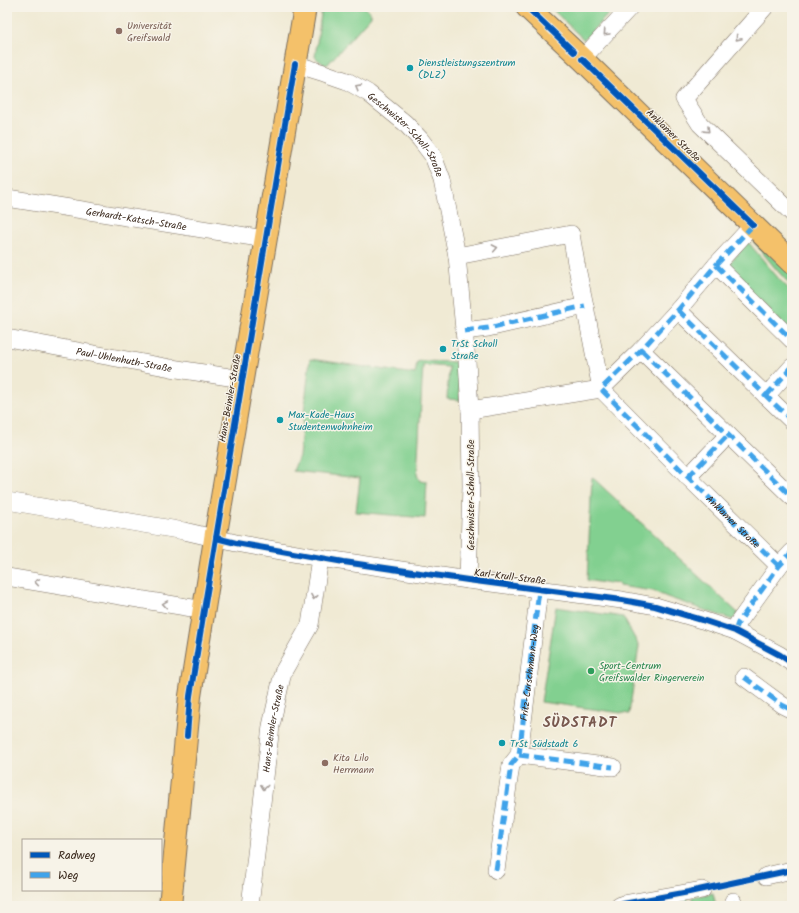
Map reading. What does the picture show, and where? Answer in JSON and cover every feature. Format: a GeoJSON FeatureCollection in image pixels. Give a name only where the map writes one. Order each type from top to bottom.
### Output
{"type":"FeatureCollection","features":[{"type":"Feature","properties":{"kind":"main road","name":"Hans-Beimler-Straße"},"geometry":{"type":"LineString","coordinates":[[170,906],[190,696],[305,7]]}},
{"type":"Feature","properties":{"kind":"main road","name":"Anklamer Straße"},"geometry":{"type":"LineString","coordinates":[[527,7],[582,58],[792,263]]}},
{"type":"Feature","properties":{"kind":"street"},"geometry":{"type":"LineString","coordinates":[[582,58],[630,7]]}},
{"type":"Feature","properties":{"kind":"street"},"geometry":{"type":"LineString","coordinates":[[765,8],[684,99],[700,124],[792,213]]}},
{"type":"Feature","properties":{"kind":"street","name":"Geschwister-Scholl-Straße"},"geometry":{"type":"LineString","coordinates":[[295,64],[347,81],[368,93],[405,123],[420,139],[433,156],[442,180],[457,256],[470,410],[471,486],[468,580]]}},
{"type":"Feature","properties":{"kind":"street","name":"Gerhardt-Katsch-Straße"},"geometry":{"type":"LineString","coordinates":[[7,198],[265,240]]}},
{"type":"Feature","properties":{"kind":"street"},"geometry":{"type":"LineString","coordinates":[[470,410],[602,389],[678,310],[716,265],[753,225]]}},
{"type":"Feature","properties":{"kind":"street"},"geometry":{"type":"LineString","coordinates":[[457,256],[571,234],[602,389]]}},
{"type":"Feature","properties":{"kind":"street"},"geometry":{"type":"LineString","coordinates":[[716,265],[792,340]]}},
{"type":"Feature","properties":{"kind":"street"},"geometry":{"type":"LineString","coordinates":[[464,331],[488,328],[585,306]]}},
{"type":"Feature","properties":{"kind":"street"},"geometry":{"type":"LineString","coordinates":[[678,310],[792,421]]}},
{"type":"Feature","properties":{"kind":"street","name":"Paul-Uhlenhuth-Straße"},"geometry":{"type":"LineString","coordinates":[[7,338],[171,368],[242,379]]}},
{"type":"Feature","properties":{"kind":"street"},"geometry":{"type":"LineString","coordinates":[[641,350],[792,496]]}},
{"type":"Feature","properties":{"kind":"street"},"geometry":{"type":"LineString","coordinates":[[766,396],[792,367]]}},
{"type":"Feature","properties":{"kind":"street","name":"Anklamer Straße"},"geometry":{"type":"LineString","coordinates":[[602,389],[688,477],[779,566]]}},
{"type":"Feature","properties":{"kind":"street"},"geometry":{"type":"LineString","coordinates":[[688,477],[728,435]]}},
{"type":"Feature","properties":{"kind":"street"},"geometry":{"type":"LineString","coordinates":[[7,501],[184,531],[216,538]]}},
{"type":"Feature","properties":{"kind":"street","name":"Karl-Krull-Straße"},"geometry":{"type":"LineString","coordinates":[[216,538],[320,558],[539,590],[622,600],[655,606],[735,631],[792,663]]}},
{"type":"Feature","properties":{"kind":"street"},"geometry":{"type":"LineString","coordinates":[[735,631],[738,623],[779,566],[792,552]]}},
{"type":"Feature","properties":{"kind":"street","name":"Hans-Beimler-Straße"},"geometry":{"type":"LineString","coordinates":[[250,906],[270,726],[283,672],[310,625],[320,558]]}},
{"type":"Feature","properties":{"kind":"street"},"geometry":{"type":"LineString","coordinates":[[7,578],[204,610]]}},
{"type":"Feature","properties":{"kind":"street","name":"Fritz-Curschmann-Weg"},"geometry":{"type":"LineString","coordinates":[[496,870],[510,765],[519,755],[539,590]]}},
{"type":"Feature","properties":{"kind":"street"},"geometry":{"type":"LineString","coordinates":[[744,677],[782,705],[792,710]]}},
{"type":"Feature","properties":{"kind":"street"},"geometry":{"type":"LineString","coordinates":[[519,755],[613,767]]}},
{"type":"Feature","properties":{"kind":"street"},"geometry":{"type":"LineString","coordinates":[[766,876],[792,870]]}},
{"type":"Feature","properties":{"kind":"street"},"geometry":{"type":"LineString","coordinates":[[619,906],[623,904],[702,890]]}},
{"type":"Feature","properties":{"kind":"green space"},"geometry":{"type":"Polygon","coordinates":[[[322,7],[365,7],[371,14],[371,16],[328,64],[325,65],[315,57],[322,7]]]}},
{"type":"Feature","properties":{"kind":"green space"},"geometry":{"type":"Polygon","coordinates":[[[550,7],[610,7],[613,9],[584,40],[550,7]]]}},
{"type":"Feature","properties":{"kind":"green space"},"geometry":{"type":"Polygon","coordinates":[[[753,241],[792,273],[792,287],[775,268],[753,241]]]}},
{"type":"Feature","properties":{"kind":"green space"},"geometry":{"type":"Polygon","coordinates":[[[748,242],[792,292],[792,334],[725,268],[748,242]]]}},
{"type":"Feature","properties":{"kind":"green space"},"geometry":{"type":"Polygon","coordinates":[[[310,359],[415,374],[417,362],[420,361],[456,362],[459,365],[460,400],[447,399],[449,367],[423,365],[417,475],[420,481],[427,482],[425,518],[356,512],[360,478],[293,471],[299,456],[310,359]]]}},
{"type":"Feature","properties":{"kind":"green space"},"geometry":{"type":"Polygon","coordinates":[[[592,477],[738,613],[733,620],[653,591],[619,586],[619,583],[610,582],[609,584],[587,580],[592,477]]]}},
{"type":"Feature","properties":{"kind":"green space","name":"Sport-Centrum Greifswalder Ringerverein"},"geometry":{"type":"Polygon","coordinates":[[[556,607],[623,617],[639,646],[629,714],[541,702],[556,607]]]}},
{"type":"Feature","properties":{"kind":"green space"},"geometry":{"type":"Polygon","coordinates":[[[713,893],[716,906],[694,906],[692,897],[713,893]]]}},
{"type":"Feature","properties":{"kind":"green space"},"geometry":{"type":"Polygon","coordinates":[[[687,897],[689,906],[646,906],[687,897]]]}},
{"type":"Feature","properties":{"kind":"marked path"},"geometry":{"type":"LineString","coordinates":[[753,225],[641,350],[601,389],[779,566]]}},
{"type":"Feature","properties":{"kind":"marked path"},"geometry":{"type":"LineString","coordinates":[[716,265],[792,340]]}},
{"type":"Feature","properties":{"kind":"marked path"},"geometry":{"type":"LineString","coordinates":[[464,331],[488,328],[585,306]]}},
{"type":"Feature","properties":{"kind":"marked path"},"geometry":{"type":"LineString","coordinates":[[678,310],[792,421]]}},
{"type":"Feature","properties":{"kind":"marked path"},"geometry":{"type":"LineString","coordinates":[[641,350],[792,497]]}},
{"type":"Feature","properties":{"kind":"marked path"},"geometry":{"type":"LineString","coordinates":[[766,396],[792,367]]}},
{"type":"Feature","properties":{"kind":"marked path"},"geometry":{"type":"LineString","coordinates":[[688,477],[728,435]]}},
{"type":"Feature","properties":{"kind":"marked path"},"geometry":{"type":"LineString","coordinates":[[735,631],[738,623],[779,566],[792,552]]}},
{"type":"Feature","properties":{"kind":"marked path"},"geometry":{"type":"LineString","coordinates":[[496,870],[511,765],[519,755],[539,590]]}},
{"type":"Feature","properties":{"kind":"marked path"},"geometry":{"type":"LineString","coordinates":[[744,677],[782,705],[792,710]]}},
{"type":"Feature","properties":{"kind":"marked path"},"geometry":{"type":"LineString","coordinates":[[519,755],[613,767]]}},
{"type":"Feature","properties":{"kind":"marked path"},"geometry":{"type":"LineString","coordinates":[[733,901],[734,906]]}},
{"type":"Feature","properties":{"kind":"cycle path"},"geometry":{"type":"LineString","coordinates":[[527,7],[574,52]]}},
{"type":"Feature","properties":{"kind":"cycle path"},"geometry":{"type":"LineString","coordinates":[[582,59],[753,225]]}},
{"type":"Feature","properties":{"kind":"cycle path"},"geometry":{"type":"LineString","coordinates":[[187,736],[190,696],[295,64]]}},
{"type":"Feature","properties":{"kind":"cycle path"},"geometry":{"type":"LineString","coordinates":[[216,538],[236,543],[344,562],[622,600],[655,606],[735,631],[792,663]]}},
{"type":"Feature","properties":{"kind":"cycle path"},"geometry":{"type":"LineString","coordinates":[[619,906],[792,870]]}},
{"type":"Feature","properties":{"kind":"place","name":"Universität Greifswald"},"geometry":{"type":"Point","coordinates":[119,31]}},
{"type":"Feature","properties":{"kind":"place","name":"Dienstleistungszentrum (DLZ)"},"geometry":{"type":"Point","coordinates":[410,68]}},
{"type":"Feature","properties":{"kind":"place","name":"TrSt Scholl Straße"},"geometry":{"type":"Point","coordinates":[443,349]}},
{"type":"Feature","properties":{"kind":"place","name":"Max-Kade-Haus Studentenwohnheim"},"geometry":{"type":"Point","coordinates":[280,420]}},
{"type":"Feature","properties":{"kind":"place","name":"Sport-Centrum Greifswalder Ringerverein"},"geometry":{"type":"Point","coordinates":[591,671]}},
{"type":"Feature","properties":{"kind":"place","name":"TrSt Südstadt 6"},"geometry":{"type":"Point","coordinates":[502,743]}},
{"type":"Feature","properties":{"kind":"place","name":"Kita Lilo Herrmann"},"geometry":{"type":"Point","coordinates":[325,763]}},
{"type":"Feature","properties":{"kind":"district","name":"SÜDSTADT"},"geometry":{"type":"Point","coordinates":[580,722]}}]}
